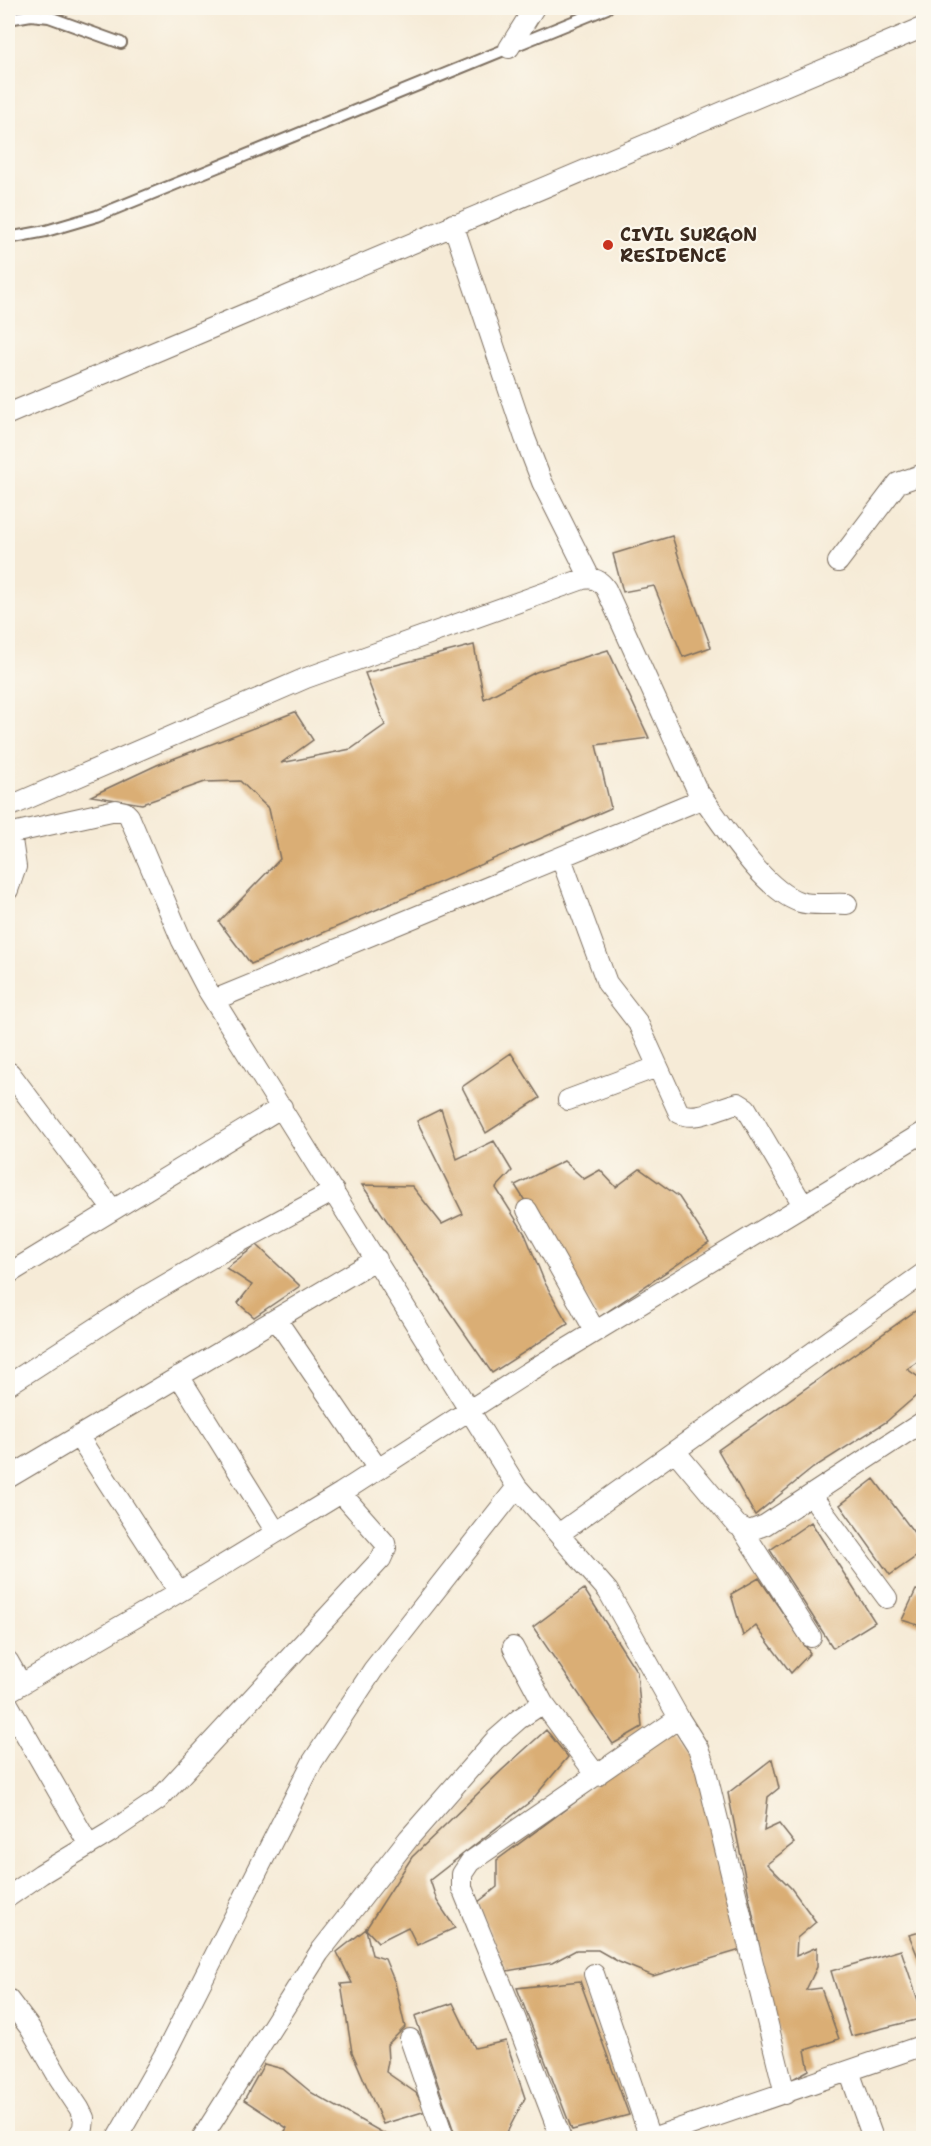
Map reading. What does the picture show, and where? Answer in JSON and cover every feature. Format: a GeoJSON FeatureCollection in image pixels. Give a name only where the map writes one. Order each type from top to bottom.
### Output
{"type":"FeatureCollection","features":[{"type":"Feature","properties":{"kind":"street"},"geometry":{"type":"LineString","coordinates":[[509,48],[534,8]]}},
{"type":"Feature","properties":{"kind":"street"},"geometry":{"type":"LineString","coordinates":[[8,414],[453,224],[924,27]]}},
{"type":"Feature","properties":{"kind":"street"},"geometry":{"type":"LineString","coordinates":[[453,224],[542,482],[590,578]]}},
{"type":"Feature","properties":{"kind":"street"},"geometry":{"type":"LineString","coordinates":[[838,562],[897,483],[924,474]]}},
{"type":"Feature","properties":{"kind":"street"},"geometry":{"type":"LineString","coordinates":[[8,807],[306,678],[590,578],[601,582],[606,589],[697,790],[756,869],[776,889],[800,902],[847,904]]}},
{"type":"Feature","properties":{"kind":"street"},"geometry":{"type":"LineString","coordinates":[[214,1000],[690,805],[697,799],[697,790]]}},
{"type":"Feature","properties":{"kind":"street"},"geometry":{"type":"LineString","coordinates":[[8,890],[16,867],[9,834],[116,810],[125,812],[131,821],[182,940],[214,1000],[518,1487],[608,1591],[679,1719],[698,1748],[705,1767],[785,2094]]}},
{"type":"Feature","properties":{"kind":"street"},"geometry":{"type":"LineString","coordinates":[[561,858],[607,983],[638,1023],[680,1113],[696,1116],[738,1103],[746,1108],[803,1205]]}},
{"type":"Feature","properties":{"kind":"street"},"geometry":{"type":"LineString","coordinates":[[568,1100],[657,1067]]}},
{"type":"Feature","properties":{"kind":"street"},"geometry":{"type":"LineString","coordinates":[[8,1073],[113,1210]]}},
{"type":"Feature","properties":{"kind":"street"},"geometry":{"type":"LineString","coordinates":[[8,1274],[282,1107]]}},
{"type":"Feature","properties":{"kind":"street"},"geometry":{"type":"LineString","coordinates":[[8,1661],[14,1688],[179,1592],[341,1493],[468,1409],[924,1132]]}},
{"type":"Feature","properties":{"kind":"street"},"geometry":{"type":"LineString","coordinates":[[8,1385],[161,1287],[334,1191]]}},
{"type":"Feature","properties":{"kind":"street"},"geometry":{"type":"LineString","coordinates":[[527,1210],[595,1331]]}},
{"type":"Feature","properties":{"kind":"street"},"geometry":{"type":"LineString","coordinates":[[8,1478],[377,1259]]}},
{"type":"Feature","properties":{"kind":"street"},"geometry":{"type":"LineString","coordinates":[[560,1533],[924,1273]]}},
{"type":"Feature","properties":{"kind":"street"},"geometry":{"type":"LineString","coordinates":[[276,1319],[378,1469]]}},
{"type":"Feature","properties":{"kind":"street"},"geometry":{"type":"LineString","coordinates":[[179,1376],[276,1532]]}},
{"type":"Feature","properties":{"kind":"street"},"geometry":{"type":"LineString","coordinates":[[742,1529],[749,1531],[765,1525],[924,1421]]}},
{"type":"Feature","properties":{"kind":"street"},"geometry":{"type":"LineString","coordinates":[[78,1436],[179,1592]]}},
{"type":"Feature","properties":{"kind":"street"},"geometry":{"type":"LineString","coordinates":[[675,1451],[742,1529],[811,1637]]}},
{"type":"Feature","properties":{"kind":"street"},"geometry":{"type":"LineString","coordinates":[[117,2139],[167,2050],[313,1761],[373,1670],[518,1487]]}},
{"type":"Feature","properties":{"kind":"street"},"geometry":{"type":"LineString","coordinates":[[8,1897],[40,1874],[158,1800],[381,1559],[386,1548],[385,1543],[341,1493]]}},
{"type":"Feature","properties":{"kind":"street"},"geometry":{"type":"LineString","coordinates":[[811,1495],[887,1598]]}},
{"type":"Feature","properties":{"kind":"street"},"geometry":{"type":"LineString","coordinates":[[513,1647],[543,1703],[597,1776]]}},
{"type":"Feature","properties":{"kind":"street"},"geometry":{"type":"LineString","coordinates":[[205,2138],[319,1953],[381,1873],[495,1740],[519,1719],[543,1703]]}},
{"type":"Feature","properties":{"kind":"street"},"geometry":{"type":"LineString","coordinates":[[8,1704],[89,1845]]}},
{"type":"Feature","properties":{"kind":"street"},"geometry":{"type":"LineString","coordinates":[[561,2139],[460,1881],[464,1869],[470,1862],[597,1776],[664,1727],[679,1719]]}},
{"type":"Feature","properties":{"kind":"street"},"geometry":{"type":"LineString","coordinates":[[594,1974],[651,2139],[692,2132],[785,2094],[924,2045]]}},
{"type":"Feature","properties":{"kind":"street"},"geometry":{"type":"LineString","coordinates":[[8,1999],[30,2028],[84,2118],[83,2128],[77,2139]]}},
{"type":"Feature","properties":{"kind":"street"},"geometry":{"type":"LineString","coordinates":[[410,2039],[444,2139]]}},
{"type":"Feature","properties":{"kind":"street"},"geometry":{"type":"LineString","coordinates":[[849,2071],[873,2139]]}},
{"type":"Feature","properties":{"kind":"lane"},"geometry":{"type":"LineString","coordinates":[[8,238],[46,231],[97,216],[607,8]]}},
{"type":"Feature","properties":{"kind":"lane"},"geometry":{"type":"LineString","coordinates":[[8,19],[31,15],[49,17],[121,43]]}},
{"type":"Feature","properties":{"kind":"building"},"geometry":{"type":"Polygon","coordinates":[[[672,536],[711,647],[683,657],[654,586],[623,592],[613,554],[672,536]]]}},
{"type":"Feature","properties":{"kind":"building"},"geometry":{"type":"Polygon","coordinates":[[[474,645],[484,699],[536,672],[608,650],[649,738],[596,745],[611,808],[251,964],[219,922],[280,859],[269,809],[240,781],[205,782],[142,804],[91,796],[157,765],[295,712],[313,740],[281,763],[351,749],[385,725],[365,673],[474,645]]]}},
{"type":"Feature","properties":{"kind":"building"},"geometry":{"type":"Polygon","coordinates":[[[511,1053],[540,1098],[486,1133],[462,1087],[511,1053]]]}},
{"type":"Feature","properties":{"kind":"building"},"geometry":{"type":"Polygon","coordinates":[[[441,1109],[457,1159],[494,1141],[512,1171],[496,1188],[525,1234],[545,1283],[568,1324],[492,1373],[362,1185],[412,1186],[442,1224],[463,1214],[417,1121],[441,1109]]]}},
{"type":"Feature","properties":{"kind":"building"},"geometry":{"type":"Polygon","coordinates":[[[564,1161],[584,1179],[600,1170],[616,1187],[640,1169],[679,1197],[709,1243],[598,1318],[515,1185],[564,1161]]]}},
{"type":"Feature","properties":{"kind":"building"},"geometry":{"type":"Polygon","coordinates":[[[257,1245],[300,1286],[254,1317],[238,1303],[252,1285],[226,1268],[257,1245]]]}},
{"type":"Feature","properties":{"kind":"building"},"geometry":{"type":"Polygon","coordinates":[[[924,1305],[924,1357],[907,1369],[924,1381],[924,1389],[886,1422],[813,1468],[755,1515],[718,1450],[924,1305]]]}},
{"type":"Feature","properties":{"kind":"building"},"geometry":{"type":"Polygon","coordinates":[[[874,1479],[924,1546],[924,1551],[890,1575],[840,1505],[874,1479]]]}},
{"type":"Feature","properties":{"kind":"building"},"geometry":{"type":"Polygon","coordinates":[[[811,1522],[875,1622],[833,1648],[770,1550],[811,1522]]]}},
{"type":"Feature","properties":{"kind":"building"},"geometry":{"type":"Polygon","coordinates":[[[759,1578],[810,1653],[791,1673],[756,1626],[743,1636],[731,1594],[759,1578]]]}},
{"type":"Feature","properties":{"kind":"building"},"geometry":{"type":"Polygon","coordinates":[[[584,1589],[637,1672],[642,1727],[613,1744],[533,1627],[584,1589]]]}},
{"type":"Feature","properties":{"kind":"building"},"geometry":{"type":"Polygon","coordinates":[[[916,1590],[924,1591],[924,1627],[902,1620],[916,1590]]]}},
{"type":"Feature","properties":{"kind":"building"},"geometry":{"type":"Polygon","coordinates":[[[675,1728],[695,1756],[744,1949],[653,1976],[619,1962],[598,1950],[576,1950],[552,1963],[507,1971],[477,1903],[497,1887],[497,1860],[675,1728]]]}},
{"type":"Feature","properties":{"kind":"building"},"geometry":{"type":"Polygon","coordinates":[[[546,1730],[568,1757],[531,1801],[430,1880],[437,1901],[455,1928],[417,1945],[408,1927],[378,1942],[366,1929],[412,1857],[546,1730]]]}},
{"type":"Feature","properties":{"kind":"building"},"geometry":{"type":"Polygon","coordinates":[[[772,1759],[779,1788],[768,1797],[764,1831],[779,1824],[794,1843],[767,1864],[791,1888],[816,1922],[797,1938],[796,1956],[817,1947],[817,1967],[806,1990],[821,1988],[839,2039],[805,2050],[809,2070],[791,2080],[766,1979],[728,1793],[772,1759]]]}},
{"type":"Feature","properties":{"kind":"building"},"geometry":{"type":"Polygon","coordinates":[[[366,1929],[372,1955],[385,1959],[395,1983],[405,2027],[387,2045],[386,2072],[416,2093],[426,2111],[383,2124],[352,2052],[341,1984],[352,1983],[337,1952],[366,1929]]]}},
{"type":"Feature","properties":{"kind":"building"},"geometry":{"type":"Polygon","coordinates":[[[924,1931],[924,1969],[923,1969],[909,1935],[924,1931]]]}},
{"type":"Feature","properties":{"kind":"building"},"geometry":{"type":"Polygon","coordinates":[[[901,1950],[921,2009],[920,2019],[851,2036],[831,1971],[901,1950]]]}},
{"type":"Feature","properties":{"kind":"building"},"geometry":{"type":"Polygon","coordinates":[[[580,1981],[629,2115],[572,2130],[517,1988],[580,1981]]]}},
{"type":"Feature","properties":{"kind":"building"},"geometry":{"type":"Polygon","coordinates":[[[453,2003],[475,2048],[506,2041],[525,2098],[504,2138],[456,2138],[415,2016],[453,2003]]]}},
{"type":"Feature","properties":{"kind":"building"},"geometry":{"type":"Polygon","coordinates":[[[264,2064],[283,2069],[312,2093],[392,2138],[281,2138],[287,2128],[244,2100],[264,2064]]]}},
{"type":"Feature","properties":{"kind":"place","name":"CIVIL SURGON RESIDENCE"},"geometry":{"type":"Point","coordinates":[608,245]}}]}
